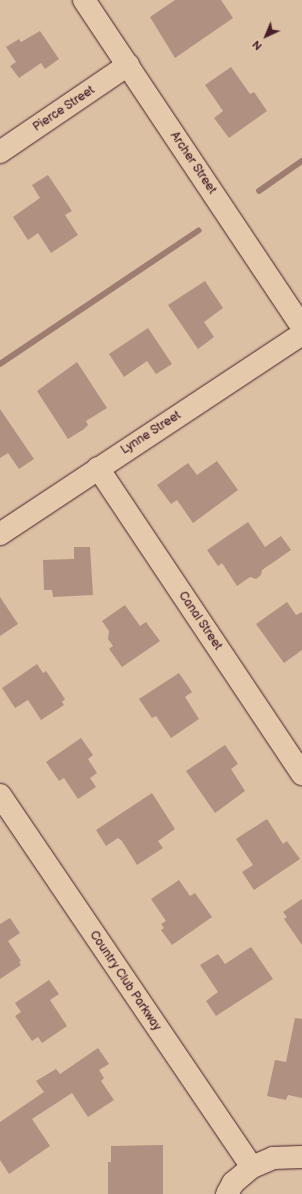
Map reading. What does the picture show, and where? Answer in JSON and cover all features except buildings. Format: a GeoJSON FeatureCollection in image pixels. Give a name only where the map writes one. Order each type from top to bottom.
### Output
{"type":"FeatureCollection","features":[{"type":"Feature","properties":{"kind":"street","name":"Archer Street"},"geometry":{"type":"LineString","coordinates":[[84,0],[302,327]]}},
{"type":"Feature","properties":{"kind":"street","name":"Pierce Street"},"geometry":{"type":"LineString","coordinates":[[0,152],[128,66]]}},
{"type":"Feature","properties":{"kind":"street","name":"Lynne Street"},"geometry":{"type":"LineString","coordinates":[[0,534],[302,334]]}},
{"type":"Feature","properties":{"kind":"street","name":"Canal Street"},"geometry":{"type":"LineString","coordinates":[[98,468],[302,774]]}},
{"type":"Feature","properties":{"kind":"street","name":"Country Club Parkway"},"geometry":{"type":"LineString","coordinates":[[0,795],[252,1167]]}},
{"type":"Feature","properties":{"kind":"street"},"geometry":{"type":"LineString","coordinates":[[227,1194],[233,1183],[252,1167],[273,1158],[302,1157]]}},
{"type":"Feature","properties":{"kind":"waterway"},"geometry":{"type":"LineString","coordinates":[[259,191],[302,161]]}},
{"type":"Feature","properties":{"kind":"waterway"},"geometry":{"type":"LineString","coordinates":[[0,364],[198,231]]}}]}
